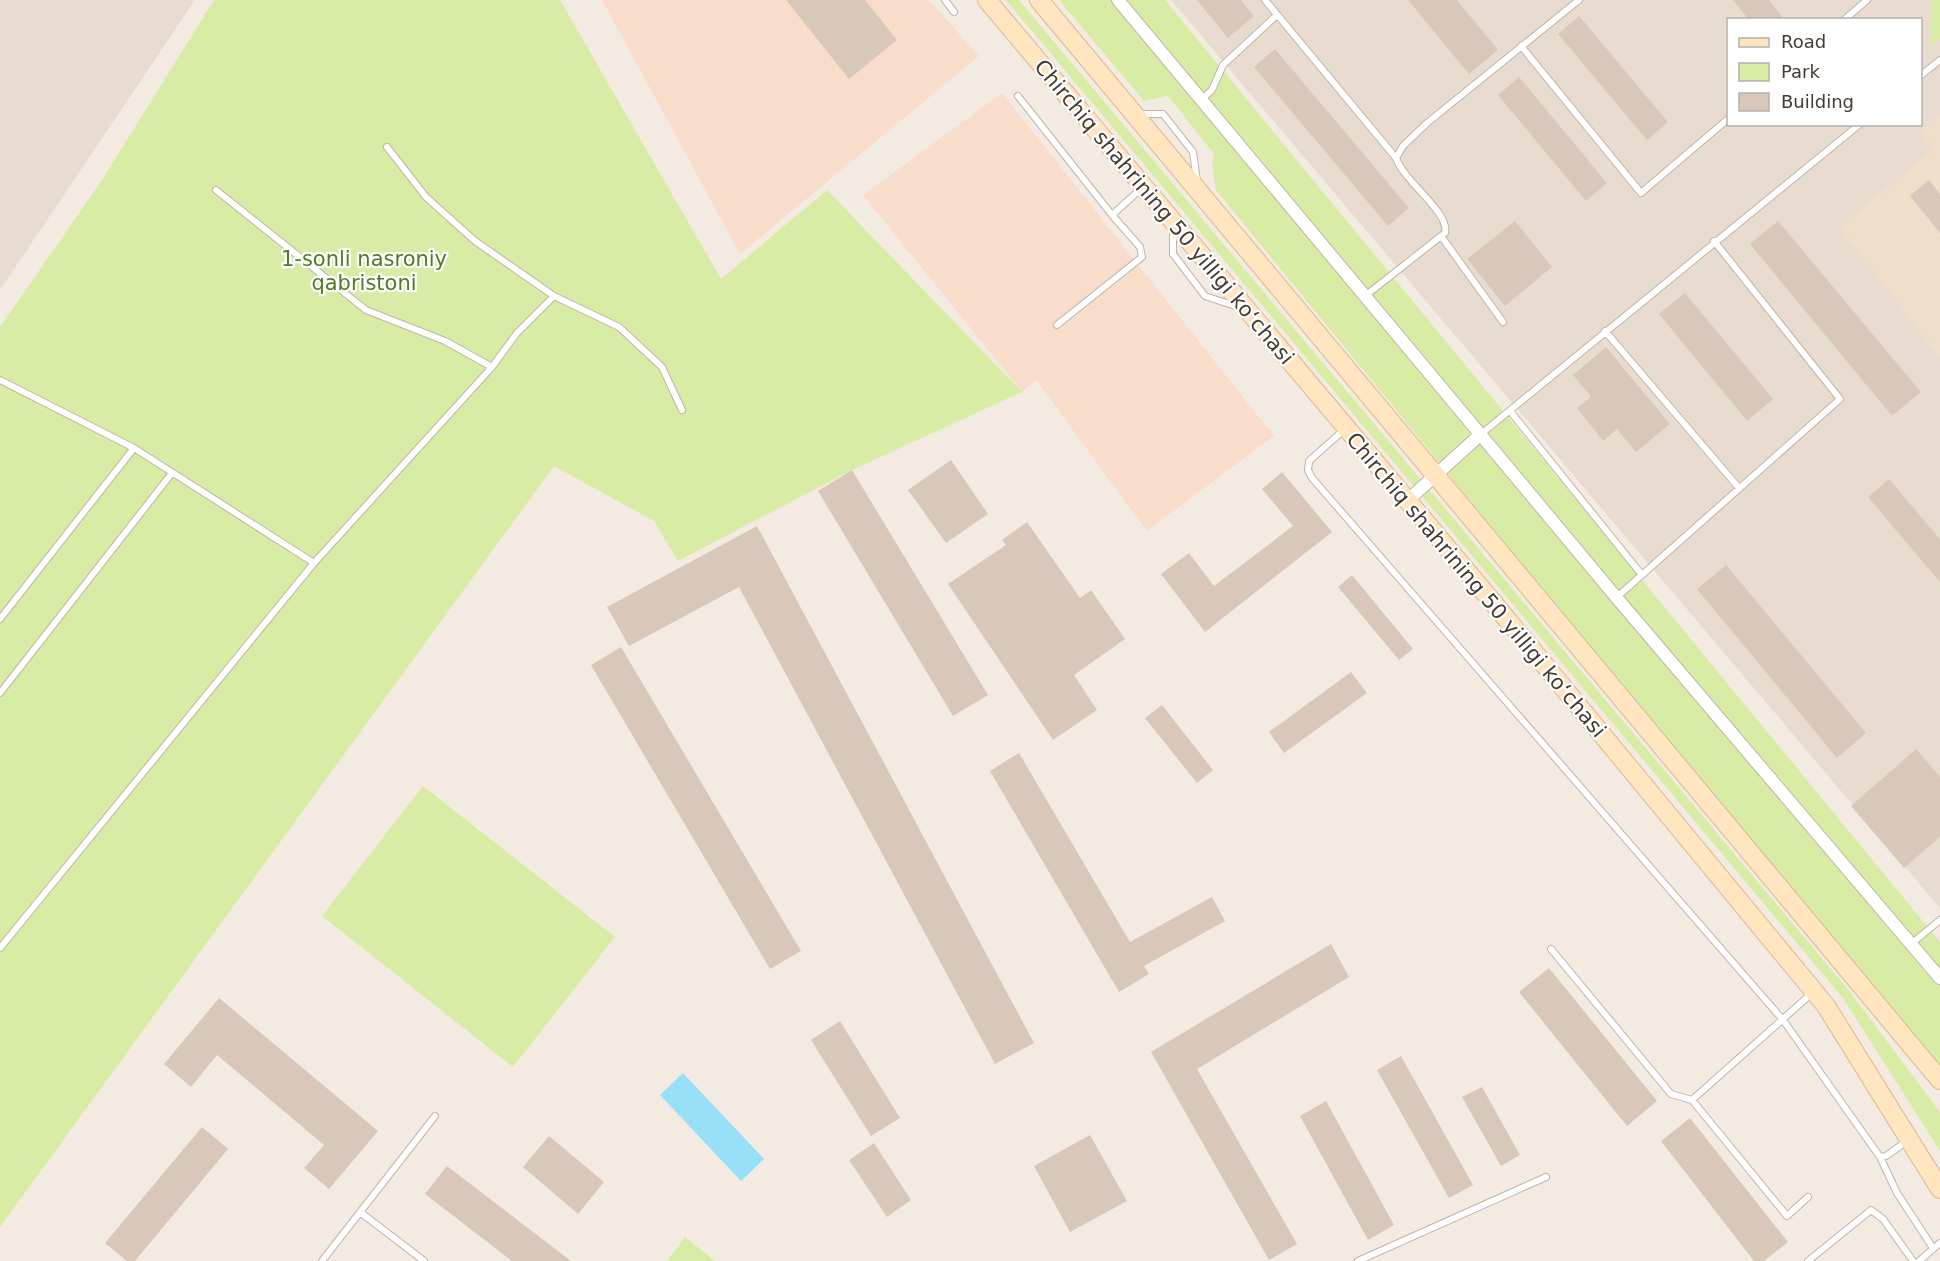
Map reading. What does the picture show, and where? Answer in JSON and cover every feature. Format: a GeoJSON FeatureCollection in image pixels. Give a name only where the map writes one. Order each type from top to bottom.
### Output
{"type":"FeatureCollection","features":[{"type":"Feature","properties":{"kind":"main road","name":"Chirchiq shahrining 50 yilligi koʻchasi"},"geometry":{"type":"LineString","coordinates":[[987,0],[1814,991],[1940,1189]]}},
{"type":"Feature","properties":{"kind":"main road","name":"Chirchiq shahrining 50 yilligi koʻchasi"},"geometry":{"type":"LineString","coordinates":[[1039,0],[1940,1080]]}},
{"type":"Feature","properties":{"kind":"street"},"geometry":{"type":"LineString","coordinates":[[1118,0],[1616,597],[1940,978]]}},
{"type":"Feature","properties":{"kind":"street"},"geometry":{"type":"LineString","coordinates":[[1407,501],[1481,434]]}},
{"type":"Feature","properties":{"kind":"lane"},"geometry":{"type":"LineString","coordinates":[[945,0],[954,12]]}},
{"type":"Feature","properties":{"kind":"lane"},"geometry":{"type":"LineString","coordinates":[[1265,0],[1396,158],[1402,173],[1444,219],[1447,226],[1441,236],[1365,296]]}},
{"type":"Feature","properties":{"kind":"lane"},"geometry":{"type":"LineString","coordinates":[[1396,158],[1403,146],[1426,123],[1579,0]]}},
{"type":"Feature","properties":{"kind":"lane"},"geometry":{"type":"LineString","coordinates":[[1846,18],[1867,0]]}},
{"type":"Feature","properties":{"kind":"lane"},"geometry":{"type":"LineString","coordinates":[[1202,99],[1212,90],[1223,65],[1277,15]]}},
{"type":"Feature","properties":{"kind":"lane"},"geometry":{"type":"LineString","coordinates":[[1521,46],[1641,193],[1727,119]]}},
{"type":"Feature","properties":{"kind":"lane"},"geometry":{"type":"LineString","coordinates":[[1922,74],[1940,60]]}},
{"type":"Feature","properties":{"kind":"lane"},"geometry":{"type":"LineString","coordinates":[[1018,96],[1140,247],[1142,257],[1057,325]]}},
{"type":"Feature","properties":{"kind":"lane"},"geometry":{"type":"LineString","coordinates":[[1481,434],[1714,241],[1858,126]]}},
{"type":"Feature","properties":{"kind":"lane"},"geometry":{"type":"LineString","coordinates":[[387,147],[426,197],[475,240],[554,296],[619,327],[662,367],[682,410]]}},
{"type":"Feature","properties":{"kind":"lane"},"geometry":{"type":"LineString","coordinates":[[1112,215],[1143,187]]}},
{"type":"Feature","properties":{"kind":"lane"},"geometry":{"type":"LineString","coordinates":[[216,190],[366,310],[445,341],[492,367]]}},
{"type":"Feature","properties":{"kind":"lane"},"geometry":{"type":"LineString","coordinates":[[1441,236],[1503,322]]}},
{"type":"Feature","properties":{"kind":"lane"},"geometry":{"type":"LineString","coordinates":[[1616,597],[1840,399],[1714,241]]}},
{"type":"Feature","properties":{"kind":"lane"},"geometry":{"type":"LineString","coordinates":[[0,948],[314,563],[492,367],[518,333],[554,296]]}},
{"type":"Feature","properties":{"kind":"lane"},"geometry":{"type":"LineString","coordinates":[[1605,332],[1739,489]]}},
{"type":"Feature","properties":{"kind":"lane"},"geometry":{"type":"LineString","coordinates":[[0,380],[134,448],[314,563]]}},
{"type":"Feature","properties":{"kind":"lane"},"geometry":{"type":"LineString","coordinates":[[1510,411],[1642,575]]}},
{"type":"Feature","properties":{"kind":"lane"},"geometry":{"type":"LineString","coordinates":[[1345,429],[1309,461],[1308,470],[1312,478],[1783,1020],[1880,1157],[1897,1192],[1933,1248]]}},
{"type":"Feature","properties":{"kind":"lane"},"geometry":{"type":"LineString","coordinates":[[0,619],[134,448]]}},
{"type":"Feature","properties":{"kind":"lane"},"geometry":{"type":"LineString","coordinates":[[0,693],[172,473]]}},
{"type":"Feature","properties":{"kind":"lane"},"geometry":{"type":"LineString","coordinates":[[1911,944],[1940,920]]}},
{"type":"Feature","properties":{"kind":"lane"},"geometry":{"type":"LineString","coordinates":[[1551,949],[1671,1094],[1692,1100],[1787,1216],[1808,1197]]}},
{"type":"Feature","properties":{"kind":"lane"},"geometry":{"type":"LineString","coordinates":[[1692,1100],[1814,991]]}},
{"type":"Feature","properties":{"kind":"lane"},"geometry":{"type":"LineString","coordinates":[[322,1261],[435,1116]]}},
{"type":"Feature","properties":{"kind":"lane"},"geometry":{"type":"LineString","coordinates":[[1880,1157],[1910,1140]]}},
{"type":"Feature","properties":{"kind":"lane"},"geometry":{"type":"LineString","coordinates":[[1358,1261],[1546,1177]]}},
{"type":"Feature","properties":{"kind":"lane"},"geometry":{"type":"LineString","coordinates":[[1808,1261],[1871,1210],[1883,1219],[1913,1261]]}},
{"type":"Feature","properties":{"kind":"lane"},"geometry":{"type":"LineString","coordinates":[[360,1212],[424,1261]]}},
{"type":"Feature","properties":{"kind":"lane"},"geometry":{"type":"LineString","coordinates":[[1919,1261],[1940,1243]]}},
{"type":"Feature","properties":{"kind":"shaded area"},"geometry":{"type":"Polygon","coordinates":[[[0,0],[195,0],[0,290],[0,0]]]}},
{"type":"Feature","properties":{"kind":"shaded area"},"geometry":{"type":"Polygon","coordinates":[[[602,0],[929,0],[979,56],[740,254],[602,0]]]}},
{"type":"Feature","properties":{"kind":"shaded area"},"geometry":{"type":"Polygon","coordinates":[[[1171,0],[1940,0],[1940,908],[1171,0]]]}},
{"type":"Feature","properties":{"kind":"shaded area"},"geometry":{"type":"Polygon","coordinates":[[[1002,93],[1274,436],[1147,531],[1036,380],[1022,392],[863,195],[1002,93]]]}},
{"type":"Feature","properties":{"kind":"shaded area"},"geometry":{"type":"Polygon","coordinates":[[[1940,114],[1940,358],[1839,227],[1933,149],[1919,132],[1940,114]]]}},
{"type":"Feature","properties":{"kind":"green space","name":"1-sonli nasroniy qabristoni"},"geometry":{"type":"Polygon","coordinates":[[[214,0],[560,0],[721,279],[827,190],[1022,392],[852,470],[678,561],[654,521],[554,466],[0,1227],[0,327],[102,180],[214,0]]]}},
{"type":"Feature","properties":{"kind":"green space"},"geometry":{"type":"Polygon","coordinates":[[[1006,0],[1019,0],[1850,992],[1940,1112],[1940,1151],[1843,998],[1006,0]]]}},
{"type":"Feature","properties":{"kind":"green space"},"geometry":{"type":"Polygon","coordinates":[[[1059,0],[1165,0],[1940,942],[1940,1075],[1216,190],[1212,165],[1214,154],[1168,96],[1144,101],[1059,0]]]}},
{"type":"Feature","properties":{"kind":"green space"},"geometry":{"type":"Polygon","coordinates":[[[1932,0],[1940,0],[1940,39],[1930,47],[1932,0]]]}},
{"type":"Feature","properties":{"kind":"green space"},"geometry":{"type":"Polygon","coordinates":[[[423,786],[615,937],[513,1067],[322,916],[423,786]]]}},
{"type":"Feature","properties":{"kind":"green space"},"geometry":{"type":"Polygon","coordinates":[[[685,1237],[715,1261],[667,1261],[685,1237]]]}},
{"type":"Feature","properties":{"kind":"water"},"geometry":{"type":"Polygon","coordinates":[[[683,1073],[764,1159],[741,1181],[660,1095],[683,1073]]]}},
{"type":"Feature","properties":{"kind":"building"},"geometry":{"type":"Polygon","coordinates":[[[786,0],[865,0],[897,40],[849,79],[786,0]]]}},
{"type":"Feature","properties":{"kind":"building"},"geometry":{"type":"Polygon","coordinates":[[[1197,0],[1241,0],[1254,16],[1228,38],[1197,0]]]}},
{"type":"Feature","properties":{"kind":"building"},"geometry":{"type":"Polygon","coordinates":[[[1408,0],[1457,0],[1498,50],[1469,74],[1408,0]]]}},
{"type":"Feature","properties":{"kind":"building"},"geometry":{"type":"Polygon","coordinates":[[[1733,0],[1769,0],[1783,18],[1747,18],[1733,0]]]}},
{"type":"Feature","properties":{"kind":"building"},"geometry":{"type":"Polygon","coordinates":[[[1579,16],[1668,122],[1647,140],[1558,34],[1579,16]]]}},
{"type":"Feature","properties":{"kind":"building"},"geometry":{"type":"Polygon","coordinates":[[[1275,49],[1409,208],[1388,226],[1254,67],[1275,49]]]}},
{"type":"Feature","properties":{"kind":"building"},"geometry":{"type":"Polygon","coordinates":[[[1519,77],[1607,183],[1586,201],[1498,95],[1519,77]]]}},
{"type":"Feature","properties":{"kind":"building"},"geometry":{"type":"Polygon","coordinates":[[[1929,180],[1940,194],[1940,233],[1910,196],[1929,180]]]}},
{"type":"Feature","properties":{"kind":"building"},"geometry":{"type":"Polygon","coordinates":[[[1515,221],[1552,267],[1505,306],[1467,259],[1515,221]]]}},
{"type":"Feature","properties":{"kind":"building"},"geometry":{"type":"Polygon","coordinates":[[[1778,221],[1921,392],[1892,416],[1750,244],[1778,221]]]}},
{"type":"Feature","properties":{"kind":"building"},"geometry":{"type":"Polygon","coordinates":[[[1685,293],[1773,399],[1747,421],[1659,314],[1685,293]]]}},
{"type":"Feature","properties":{"kind":"building"},"geometry":{"type":"Polygon","coordinates":[[[1606,347],[1670,424],[1636,452],[1617,429],[1603,441],[1577,408],[1591,397],[1573,375],[1606,347]]]}},
{"type":"Feature","properties":{"kind":"building"},"geometry":{"type":"Polygon","coordinates":[[[951,460],[988,514],[946,543],[908,490],[951,460]]]}},
{"type":"Feature","properties":{"kind":"building"},"geometry":{"type":"Polygon","coordinates":[[[852,470],[988,695],[953,716],[818,491],[852,470]]]}},
{"type":"Feature","properties":{"kind":"building"},"geometry":{"type":"Polygon","coordinates":[[[1282,472],[1332,532],[1205,632],[1161,574],[1189,553],[1214,586],[1293,526],[1262,489],[1282,472]]]}},
{"type":"Feature","properties":{"kind":"building"},"geometry":{"type":"Polygon","coordinates":[[[1889,479],[1940,539],[1940,582],[1868,497],[1889,479]]]}},
{"type":"Feature","properties":{"kind":"building"},"geometry":{"type":"Polygon","coordinates":[[[1027,522],[1080,598],[1091,590],[1125,639],[1074,675],[1097,710],[1053,740],[948,584],[1006,545],[1002,540],[1027,522]]]}},
{"type":"Feature","properties":{"kind":"building"},"geometry":{"type":"Polygon","coordinates":[[[757,526],[1034,1043],[995,1064],[739,587],[629,646],[607,607],[757,526]]]}},
{"type":"Feature","properties":{"kind":"building"},"geometry":{"type":"Polygon","coordinates":[[[1726,565],[1866,733],[1837,758],[1697,589],[1726,565]]]}},
{"type":"Feature","properties":{"kind":"building"},"geometry":{"type":"Polygon","coordinates":[[[1352,575],[1413,649],[1399,660],[1338,587],[1352,575]]]}},
{"type":"Feature","properties":{"kind":"building"},"geometry":{"type":"Polygon","coordinates":[[[621,647],[801,951],[770,969],[591,665],[621,647]]]}},
{"type":"Feature","properties":{"kind":"building"},"geometry":{"type":"Polygon","coordinates":[[[1351,672],[1367,693],[1284,753],[1269,732],[1351,672]]]}},
{"type":"Feature","properties":{"kind":"building"},"geometry":{"type":"Polygon","coordinates":[[[1162,705],[1213,770],[1197,783],[1145,718],[1162,705]]]}},
{"type":"Feature","properties":{"kind":"building"},"geometry":{"type":"Polygon","coordinates":[[[1916,749],[1940,777],[1940,837],[1904,868],[1851,806],[1916,749]]]}},
{"type":"Feature","properties":{"kind":"building"},"geometry":{"type":"Polygon","coordinates":[[[1019,753],[1130,942],[1212,897],[1225,921],[1144,966],[1149,974],[1119,992],[990,771],[1019,753]]]}},
{"type":"Feature","properties":{"kind":"building"},"geometry":{"type":"Polygon","coordinates":[[[1331,944],[1349,977],[1197,1069],[1297,1244],[1269,1260],[1151,1052],[1331,944]]]}},
{"type":"Feature","properties":{"kind":"building"},"geometry":{"type":"Polygon","coordinates":[[[1549,968],[1657,1101],[1627,1126],[1519,992],[1549,968]]]}},
{"type":"Feature","properties":{"kind":"building"},"geometry":{"type":"Polygon","coordinates":[[[219,998],[378,1131],[329,1189],[304,1168],[324,1145],[217,1055],[191,1087],[164,1064],[219,998]]]}},
{"type":"Feature","properties":{"kind":"building"},"geometry":{"type":"Polygon","coordinates":[[[840,1021],[900,1118],[871,1136],[811,1040],[840,1021]]]}},
{"type":"Feature","properties":{"kind":"building"},"geometry":{"type":"Polygon","coordinates":[[[1401,1056],[1473,1185],[1449,1198],[1377,1070],[1401,1056]]]}},
{"type":"Feature","properties":{"kind":"building"},"geometry":{"type":"Polygon","coordinates":[[[1482,1087],[1520,1155],[1501,1166],[1462,1097],[1482,1087]]]}},
{"type":"Feature","properties":{"kind":"building"},"geometry":{"type":"Polygon","coordinates":[[[1326,1101],[1394,1225],[1368,1240],[1300,1116],[1326,1101]]]}},
{"type":"Feature","properties":{"kind":"building"},"geometry":{"type":"Polygon","coordinates":[[[1690,1118],[1788,1242],[1764,1261],[1754,1261],[1661,1141],[1690,1118]]]}},
{"type":"Feature","properties":{"kind":"building"},"geometry":{"type":"Polygon","coordinates":[[[202,1127],[228,1149],[135,1261],[127,1261],[105,1243],[202,1127]]]}},
{"type":"Feature","properties":{"kind":"building"},"geometry":{"type":"Polygon","coordinates":[[[1090,1135],[1127,1201],[1070,1232],[1034,1166],[1090,1135]]]}},
{"type":"Feature","properties":{"kind":"building"},"geometry":{"type":"Polygon","coordinates":[[[549,1136],[604,1182],[578,1214],[523,1167],[549,1136]]]}},
{"type":"Feature","properties":{"kind":"building"},"geometry":{"type":"Polygon","coordinates":[[[874,1143],[911,1200],[887,1217],[849,1160],[874,1143]]]}},
{"type":"Feature","properties":{"kind":"building"},"geometry":{"type":"Polygon","coordinates":[[[447,1166],[571,1261],[512,1261],[425,1194],[447,1166]]]}}]}
